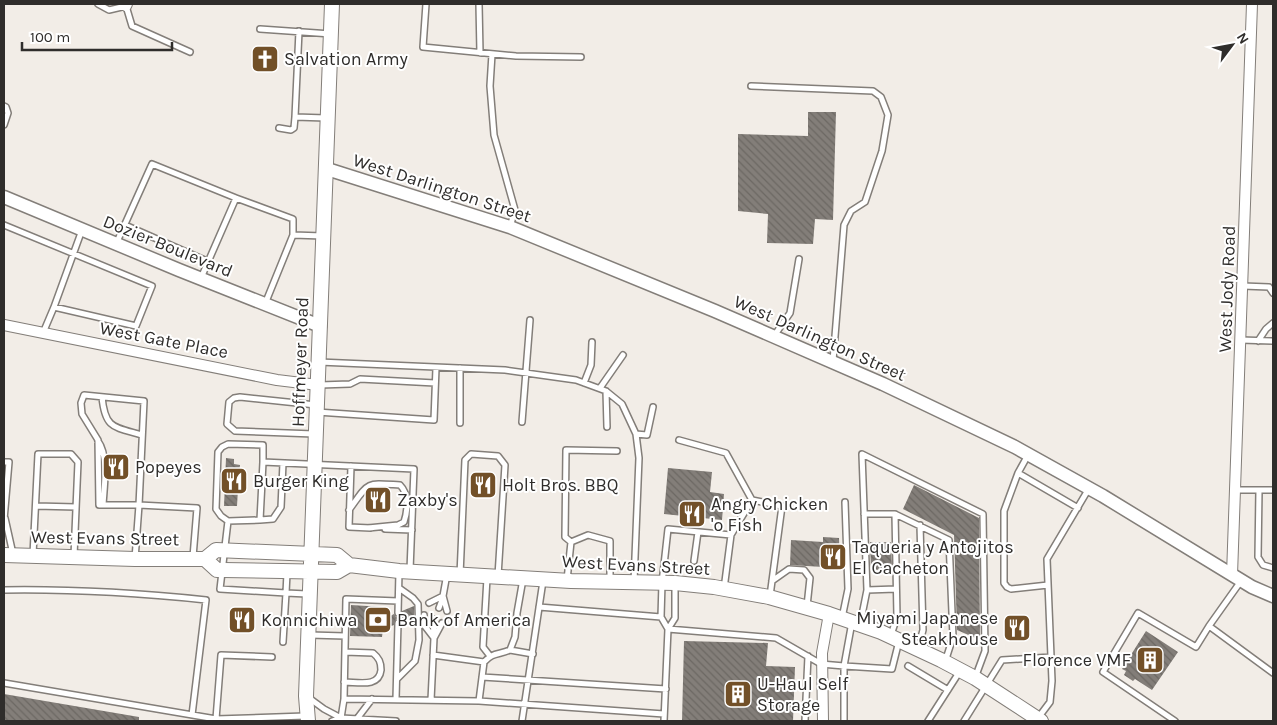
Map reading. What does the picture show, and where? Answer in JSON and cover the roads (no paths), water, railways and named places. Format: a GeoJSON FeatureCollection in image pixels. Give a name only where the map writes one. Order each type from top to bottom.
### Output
{"type":"FeatureCollection","features":[{"type":"Feature","properties":{"kind":"main road","name":"Hoffmeyer Road"},"geometry":{"type":"LineString","coordinates":[[308,718],[306,696],[310,635],[318,362],[332,4]]}},
{"type":"Feature","properties":{"kind":"main road","name":"West Evans Street"},"geometry":{"type":"LineString","coordinates":[[8,555],[135,560],[199,559],[216,550],[337,555],[349,565],[404,571],[567,581],[668,583],[724,589],[770,597],[807,607],[895,639],[961,670],[1040,720]]}},
{"type":"Feature","properties":{"kind":"main road","name":"West Evans Street"},"geometry":{"type":"LineString","coordinates":[[199,559],[217,570],[311,573],[337,572],[349,565]]}},
{"type":"Feature","properties":{"kind":"street","name":"West Jody Road"},"geometry":{"type":"LineString","coordinates":[[1237,578],[1236,490],[1252,4]]}},
{"type":"Feature","properties":{"kind":"street","name":"West Darlington Street"},"geometry":{"type":"LineString","coordinates":[[327,170],[510,227],[774,336],[936,408],[1028,454],[1089,488],[1237,578],[1273,596]]}},
{"type":"Feature","properties":{"kind":"street","name":"Dozier Boulevard"},"geometry":{"type":"LineString","coordinates":[[4,197],[320,326]]}},
{"type":"Feature","properties":{"kind":"street","name":"West Gate Place"},"geometry":{"type":"LineString","coordinates":[[4,326],[277,380],[318,385]]}},
{"type":"Feature","properties":{"kind":"street"},"geometry":{"type":"LineString","coordinates":[[823,721],[822,652],[846,620]]}},
{"type":"Feature","properties":{"kind":"lane"},"geometry":{"type":"LineString","coordinates":[[98,4],[109,10],[126,5],[132,26],[190,52]]}},
{"type":"Feature","properties":{"kind":"lane"},"geometry":{"type":"LineString","coordinates":[[426,4],[423,47],[516,56],[580,57]]}},
{"type":"Feature","properties":{"kind":"lane"},"geometry":{"type":"LineString","coordinates":[[478,4],[480,53]]}},
{"type":"Feature","properties":{"kind":"lane"},"geometry":{"type":"LineString","coordinates":[[260,29],[331,34]]}},
{"type":"Feature","properties":{"kind":"lane"},"geometry":{"type":"LineString","coordinates":[[279,128],[291,130],[294,128],[299,31]]}},
{"type":"Feature","properties":{"kind":"lane"},"geometry":{"type":"LineString","coordinates":[[492,54],[490,86],[494,135],[515,210],[510,227]]}},
{"type":"Feature","properties":{"kind":"lane"},"geometry":{"type":"LineString","coordinates":[[751,86],[873,91],[881,97],[888,116],[882,151],[865,202],[851,211],[844,225],[833,362]]}},
{"type":"Feature","properties":{"kind":"lane"},"geometry":{"type":"LineString","coordinates":[[4,106],[8,113],[4,124]]}},
{"type":"Feature","properties":{"kind":"lane"},"geometry":{"type":"LineString","coordinates":[[295,117],[328,118]]}},
{"type":"Feature","properties":{"kind":"lane"},"geometry":{"type":"LineString","coordinates":[[116,244],[152,164],[293,219],[293,235],[265,304]]}},
{"type":"Feature","properties":{"kind":"lane"},"geometry":{"type":"LineString","coordinates":[[200,278],[236,198]]}},
{"type":"Feature","properties":{"kind":"lane"},"geometry":{"type":"LineString","coordinates":[[4,224],[152,286],[136,326],[54,306]]}},
{"type":"Feature","properties":{"kind":"lane"},"geometry":{"type":"LineString","coordinates":[[125,225],[207,262]]}},
{"type":"Feature","properties":{"kind":"lane"},"geometry":{"type":"LineString","coordinates":[[43,333],[82,230]]}},
{"type":"Feature","properties":{"kind":"lane"},"geometry":{"type":"LineString","coordinates":[[293,235],[324,236]]}},
{"type":"Feature","properties":{"kind":"lane"},"geometry":{"type":"LineString","coordinates":[[774,336],[790,313],[799,259]]}},
{"type":"Feature","properties":{"kind":"lane"},"geometry":{"type":"LineString","coordinates":[[1243,286],[1269,287],[1273,293]]}},
{"type":"Feature","properties":{"kind":"lane"},"geometry":{"type":"LineString","coordinates":[[522,422],[530,320]]}},
{"type":"Feature","properties":{"kind":"lane"},"geometry":{"type":"LineString","coordinates":[[1258,341],[1266,329],[1273,323]]}},
{"type":"Feature","properties":{"kind":"lane"},"geometry":{"type":"LineString","coordinates":[[1241,340],[1273,341]]}},
{"type":"Feature","properties":{"kind":"lane"},"geometry":{"type":"LineString","coordinates":[[584,383],[592,365],[592,342]]}},
{"type":"Feature","properties":{"kind":"lane"},"geometry":{"type":"LineString","coordinates":[[607,427],[603,389],[623,355]]}},
{"type":"Feature","properties":{"kind":"lane"},"geometry":{"type":"LineString","coordinates":[[318,362],[505,370],[576,380],[603,389],[622,404],[636,434],[639,458],[634,582]]}},
{"type":"Feature","properties":{"kind":"lane"},"geometry":{"type":"LineString","coordinates":[[316,434],[235,431],[227,424],[229,402],[234,398],[240,397],[317,409],[434,420],[436,368]]}},
{"type":"Feature","properties":{"kind":"lane"},"geometry":{"type":"LineString","coordinates":[[460,368],[460,423]]}},
{"type":"Feature","properties":{"kind":"lane"},"geometry":{"type":"LineString","coordinates":[[318,385],[350,384],[360,379],[435,383]]}},
{"type":"Feature","properties":{"kind":"lane"},"geometry":{"type":"LineString","coordinates":[[135,560],[139,505],[144,401],[84,395],[81,403],[82,414],[98,440],[101,505],[139,505],[197,508],[199,559]]}},
{"type":"Feature","properties":{"kind":"lane"},"geometry":{"type":"LineString","coordinates":[[102,397],[103,412],[109,423],[118,428],[142,435]]}},
{"type":"Feature","properties":{"kind":"lane"},"geometry":{"type":"LineString","coordinates":[[636,434],[647,435],[653,407]]}},
{"type":"Feature","properties":{"kind":"lane"},"geometry":{"type":"LineString","coordinates":[[678,440],[726,453],[752,500],[782,506],[770,597]]}},
{"type":"Feature","properties":{"kind":"lane"},"geometry":{"type":"LineString","coordinates":[[260,520],[263,445],[228,444],[218,452],[216,509],[228,521],[260,520],[273,519],[281,507],[283,463]]}},
{"type":"Feature","properties":{"kind":"lane"},"geometry":{"type":"LineString","coordinates":[[572,542],[565,537],[566,450],[617,451]]}},
{"type":"Feature","properties":{"kind":"lane"},"geometry":{"type":"LineString","coordinates":[[33,556],[38,454],[71,454],[78,462],[74,557]]}},
{"type":"Feature","properties":{"kind":"lane"},"geometry":{"type":"LineString","coordinates":[[439,608],[454,574],[465,460],[471,454],[498,456],[506,466],[483,647],[490,656]]}},
{"type":"Feature","properties":{"kind":"lane"},"geometry":{"type":"LineString","coordinates":[[846,620],[867,590],[862,454],[983,514],[985,650],[981,682],[964,721]]}},
{"type":"Feature","properties":{"kind":"lane"},"geometry":{"type":"LineString","coordinates":[[1028,454],[1018,473],[1004,511],[1004,583],[1007,587],[1012,588],[1048,584]]}},
{"type":"Feature","properties":{"kind":"lane"},"geometry":{"type":"LineString","coordinates":[[4,462],[10,462],[4,519],[8,555]]}},
{"type":"Feature","properties":{"kind":"lane"},"geometry":{"type":"LineString","coordinates":[[263,462],[414,469],[412,530],[404,571],[398,588],[398,613]]}},
{"type":"Feature","properties":{"kind":"lane"},"geometry":{"type":"LineString","coordinates":[[351,466],[349,527],[412,530]]}},
{"type":"Feature","properties":{"kind":"lane"},"geometry":{"type":"LineString","coordinates":[[1018,473],[1078,508]]}},
{"type":"Feature","properties":{"kind":"lane"},"geometry":{"type":"LineString","coordinates":[[350,510],[366,487],[372,483],[400,485],[404,489],[406,497],[404,522],[398,525],[368,528]]}},
{"type":"Feature","properties":{"kind":"lane"},"geometry":{"type":"LineString","coordinates":[[1040,720],[1050,702],[1051,657],[1047,560],[1089,488]]}},
{"type":"Feature","properties":{"kind":"lane"},"geometry":{"type":"LineString","coordinates":[[1236,490],[1273,490]]}},
{"type":"Feature","properties":{"kind":"lane"},"geometry":{"type":"LineString","coordinates":[[1259,490],[1258,557],[1263,565],[1273,568]]}},
{"type":"Feature","properties":{"kind":"lane"},"geometry":{"type":"LineString","coordinates":[[724,589],[731,535],[752,500]]}},
{"type":"Feature","properties":{"kind":"lane"},"geometry":{"type":"LineString","coordinates":[[844,721],[844,666],[848,589],[845,502]]}},
{"type":"Feature","properties":{"kind":"lane"},"geometry":{"type":"LineString","coordinates":[[36,506],[76,507]]}},
{"type":"Feature","properties":{"kind":"lane"},"geometry":{"type":"LineString","coordinates":[[864,514],[895,514],[950,540],[952,637],[945,662]]}},
{"type":"Feature","properties":{"kind":"lane"},"geometry":{"type":"LineString","coordinates":[[668,629],[776,638],[822,664],[892,668],[897,617],[895,514]]}},
{"type":"Feature","properties":{"kind":"lane"},"geometry":{"type":"LineString","coordinates":[[228,521],[220,589],[310,595]]}},
{"type":"Feature","properties":{"kind":"lane"},"geometry":{"type":"LineString","coordinates":[[918,649],[923,630],[920,525]]}},
{"type":"Feature","properties":{"kind":"lane"},"geometry":{"type":"LineString","coordinates":[[664,721],[668,629],[675,618],[668,583],[668,529],[731,535]]}},
{"type":"Feature","properties":{"kind":"lane"},"geometry":{"type":"LineString","coordinates":[[694,561],[698,532]]}},
{"type":"Feature","properties":{"kind":"lane"},"geometry":{"type":"LineString","coordinates":[[572,542],[588,535],[610,541],[610,582]]}},
{"type":"Feature","properties":{"kind":"lane"},"geometry":{"type":"LineString","coordinates":[[567,581],[572,542]]}},
{"type":"Feature","properties":{"kind":"lane"},"geometry":{"type":"LineString","coordinates":[[772,581],[789,569],[804,570],[810,578],[807,607]]}},
{"type":"Feature","properties":{"kind":"lane"},"geometry":{"type":"LineString","coordinates":[[284,642],[287,572]]}},
{"type":"Feature","properties":{"kind":"lane"},"geometry":{"type":"LineString","coordinates":[[479,701],[484,662],[490,656],[503,654],[510,650],[516,637],[517,613],[523,578]]}},
{"type":"Feature","properties":{"kind":"lane"},"geometry":{"type":"LineString","coordinates":[[1174,721],[1103,672],[1138,613],[1196,647],[1237,578]]}},
{"type":"Feature","properties":{"kind":"lane"},"geometry":{"type":"LineString","coordinates":[[522,721],[543,579]]}},
{"type":"Feature","properties":{"kind":"lane"},"geometry":{"type":"LineString","coordinates":[[668,583],[661,617],[668,629]]}},
{"type":"Feature","properties":{"kind":"lane"},"geometry":{"type":"LineString","coordinates":[[397,679],[415,662],[419,640],[418,604],[413,598],[398,588]]}},
{"type":"Feature","properties":{"kind":"lane"},"geometry":{"type":"LineString","coordinates":[[867,590],[896,589]]}},
{"type":"Feature","properties":{"kind":"lane"},"geometry":{"type":"LineString","coordinates":[[4,590],[165,596],[206,600],[192,715]]}},
{"type":"Feature","properties":{"kind":"lane"},"geometry":{"type":"LineString","coordinates":[[428,603],[443,596]]}},
{"type":"Feature","properties":{"kind":"lane"},"geometry":{"type":"LineString","coordinates":[[443,596],[447,611]]}},
{"type":"Feature","properties":{"kind":"lane"},"geometry":{"type":"LineString","coordinates":[[341,718],[344,698],[346,599],[398,601]]}},
{"type":"Feature","properties":{"kind":"lane"},"geometry":{"type":"LineString","coordinates":[[539,608],[661,617]]}},
{"type":"Feature","properties":{"kind":"lane"},"geometry":{"type":"LineString","coordinates":[[424,614],[424,625],[434,638]]}},
{"type":"Feature","properties":{"kind":"lane"},"geometry":{"type":"LineString","coordinates":[[431,700],[433,619]]}},
{"type":"Feature","properties":{"kind":"lane"},"geometry":{"type":"LineString","coordinates":[[396,699],[398,623]]}},
{"type":"Feature","properties":{"kind":"lane"},"geometry":{"type":"LineString","coordinates":[[434,638],[442,623]]}},
{"type":"Feature","properties":{"kind":"lane"},"geometry":{"type":"LineString","coordinates":[[1210,626],[1273,673]]}},
{"type":"Feature","properties":{"kind":"lane"},"geometry":{"type":"LineString","coordinates":[[310,635],[346,636]]}},
{"type":"Feature","properties":{"kind":"lane"},"geometry":{"type":"LineString","coordinates":[[510,650],[533,654]]}},
{"type":"Feature","properties":{"kind":"lane"},"geometry":{"type":"LineString","coordinates":[[344,682],[377,681],[380,677],[381,668],[380,662],[373,653],[345,652]]}},
{"type":"Feature","properties":{"kind":"lane"},"geometry":{"type":"LineString","coordinates":[[433,655],[484,662]]}},
{"type":"Feature","properties":{"kind":"lane"},"geometry":{"type":"LineString","coordinates":[[216,718],[221,656],[272,657]]}},
{"type":"Feature","properties":{"kind":"lane"},"geometry":{"type":"LineString","coordinates":[[805,721],[808,656]]}},
{"type":"Feature","properties":{"kind":"lane"},"geometry":{"type":"LineString","coordinates":[[981,682],[1002,660],[1051,657]]}},
{"type":"Feature","properties":{"kind":"lane"},"geometry":{"type":"LineString","coordinates":[[908,666],[948,690]]}},
{"type":"Feature","properties":{"kind":"lane"},"geometry":{"type":"LineString","coordinates":[[928,721],[961,670]]}},
{"type":"Feature","properties":{"kind":"lane"},"geometry":{"type":"LineString","coordinates":[[482,677],[666,689]]}},
{"type":"Feature","properties":{"kind":"lane"},"geometry":{"type":"LineString","coordinates":[[4,683],[216,718],[308,718]]}},
{"type":"Feature","properties":{"kind":"lane"},"geometry":{"type":"LineString","coordinates":[[306,696],[324,710],[341,718],[396,721]]}},
{"type":"Feature","properties":{"kind":"lane"},"geometry":{"type":"LineString","coordinates":[[344,698],[479,701],[664,714]]}},
{"type":"Feature","properties":{"kind":"lane"},"geometry":{"type":"LineString","coordinates":[[356,720],[372,699]]}},
{"type":"Feature","properties":{"kind":"lane"},"geometry":{"type":"LineString","coordinates":[[332,721],[341,718]]}},
{"type":"Feature","properties":{"kind":"place","name":"Salvation Army"},"geometry":{"type":"Point","coordinates":[265,59]}},
{"type":"Feature","properties":{"kind":"place","name":"Popeyes"},"geometry":{"type":"Point","coordinates":[116,467]}},
{"type":"Feature","properties":{"kind":"place","name":"Burger King"},"geometry":{"type":"Point","coordinates":[234,481]}},
{"type":"Feature","properties":{"kind":"place","name":"Holt Bros. BBQ"},"geometry":{"type":"Point","coordinates":[483,485]}},
{"type":"Feature","properties":{"kind":"place","name":"Zaxby's"},"geometry":{"type":"Point","coordinates":[378,500]}},
{"type":"Feature","properties":{"kind":"place","name":"Angry Chicken 'o Fish"},"geometry":{"type":"Point","coordinates":[692,514]}},
{"type":"Feature","properties":{"kind":"place","name":"Taqueria y Antojitos El Cacheton"},"geometry":{"type":"Point","coordinates":[833,557]}},
{"type":"Feature","properties":{"kind":"place","name":"Konnichiwa"},"geometry":{"type":"Point","coordinates":[242,620]}},
{"type":"Feature","properties":{"kind":"place","name":"Bank of America"},"geometry":{"type":"Point","coordinates":[378,620]}},
{"type":"Feature","properties":{"kind":"place","name":"Miyami Japanese Steakhouse"},"geometry":{"type":"Point","coordinates":[1017,628]}},
{"type":"Feature","properties":{"kind":"place","name":"Florence VMF"},"geometry":{"type":"Point","coordinates":[1150,660]}},
{"type":"Feature","properties":{"kind":"place","name":"U-Haul Self Storage"},"geometry":{"type":"Point","coordinates":[738,694]}}]}
